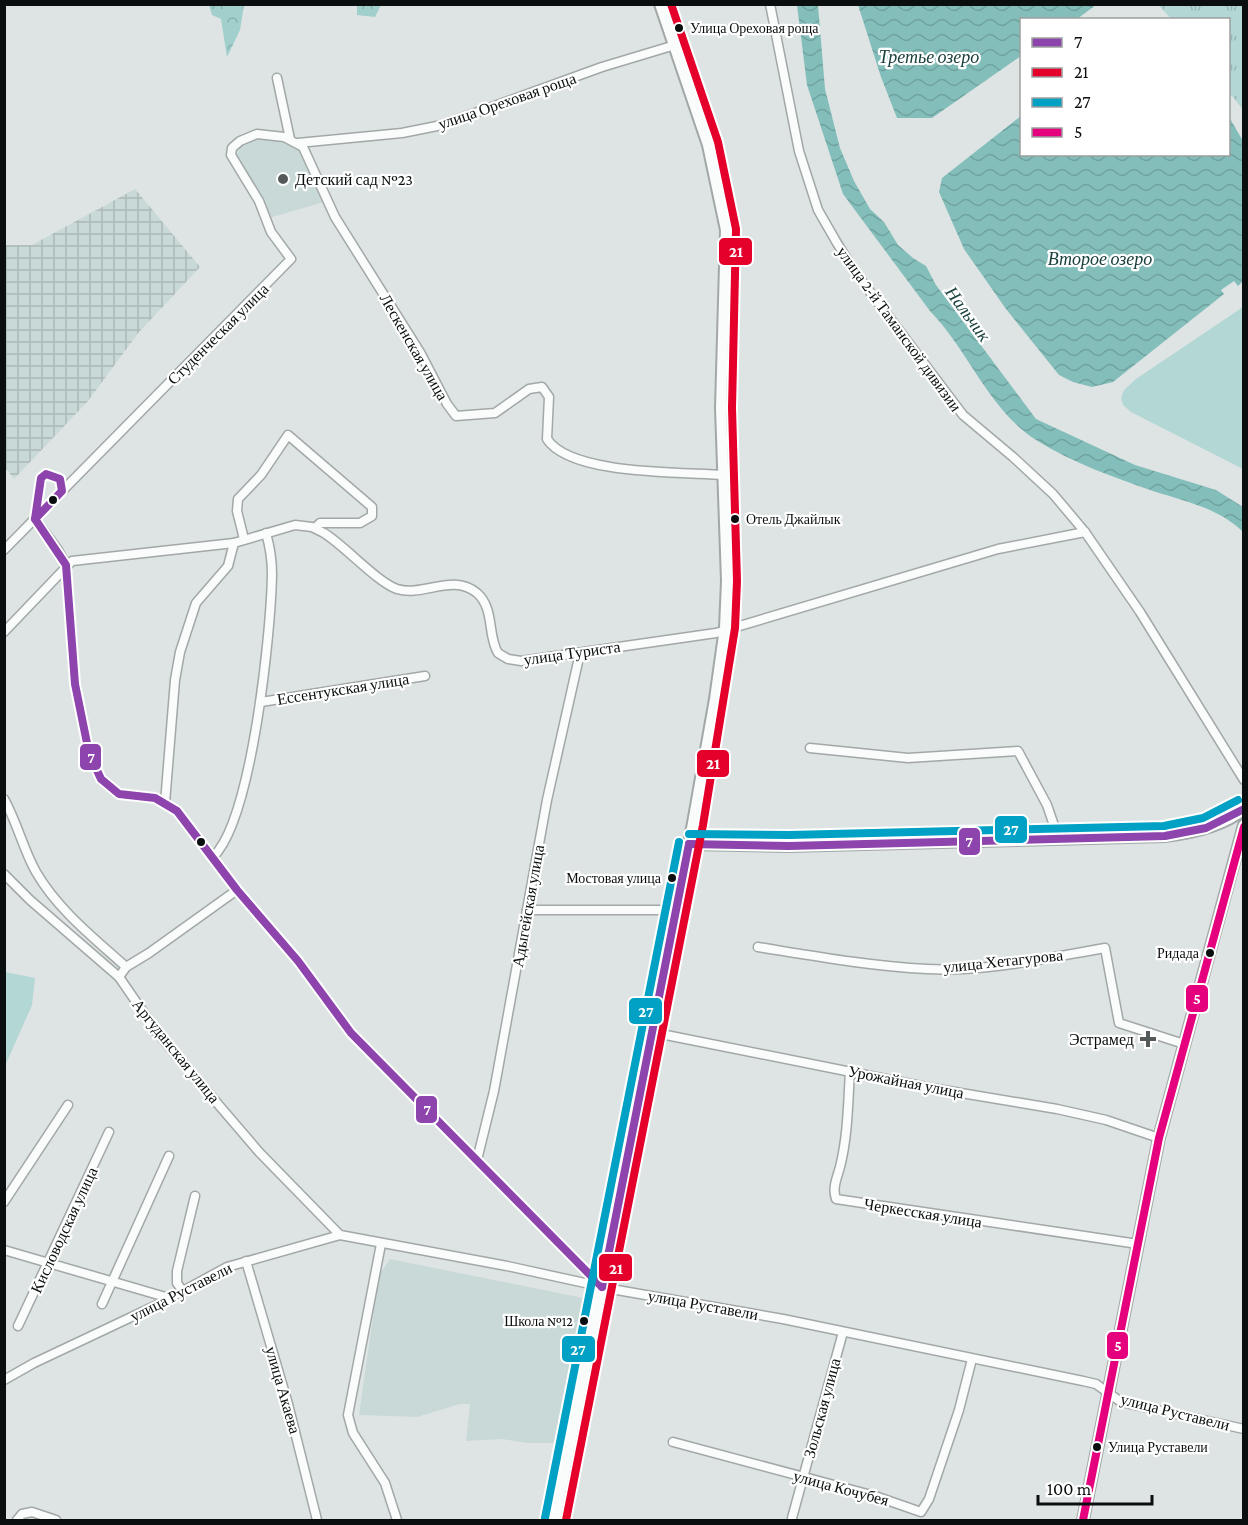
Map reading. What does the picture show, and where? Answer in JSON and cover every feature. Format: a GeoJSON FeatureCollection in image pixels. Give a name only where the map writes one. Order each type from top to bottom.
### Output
{"type":"FeatureCollection","features":[{"type":"Feature","properties":{"kind":"street"},"geometry":{"type":"LineString","coordinates":[[555,1521],[716,699],[725,628],[721,408],[726,230],[708,145],[660,4]]}},
{"type":"Feature","properties":{"kind":"street","name":"улица 2-й Таманской дивизии"},"geometry":{"type":"LineString","coordinates":[[770,4],[799,151],[818,210],[837,243],[855,272],[963,416],[1014,457],[1053,494],[1085,532],[1140,612],[1244,780]]}},
{"type":"Feature","properties":{"kind":"street","name":"улица Ореховая роща"},"geometry":{"type":"LineString","coordinates":[[294,141],[402,133],[442,125],[610,64],[675,45]]}},
{"type":"Feature","properties":{"kind":"street"},"geometry":{"type":"LineString","coordinates":[[277,78],[294,141]]}},
{"type":"Feature","properties":{"kind":"street","name":"Студенческая улица"},"geometry":{"type":"LineString","coordinates":[[4,550],[291,259],[271,232],[259,201],[231,155],[232,148],[240,141],[257,134],[272,133],[294,141]]}},
{"type":"Feature","properties":{"kind":"street","name":"Лескенская улица"},"geometry":{"type":"LineString","coordinates":[[294,141],[307,154],[335,217],[421,354],[447,404],[456,416],[495,413],[529,389],[542,387],[549,397],[547,439],[570,458],[600,466],[723,475]]}},
{"type":"Feature","properties":{"kind":"street"},"geometry":{"type":"LineString","coordinates":[[4,632],[72,561],[234,543],[295,525],[315,528],[320,523],[365,521],[372,516],[372,507],[288,435],[261,475],[238,499],[237,511],[244,539]]}},
{"type":"Feature","properties":{"kind":"street"},"geometry":{"type":"LineString","coordinates":[[35,519],[66,565],[75,684],[87,746],[94,768],[105,783],[119,794],[155,798],[177,811],[237,890],[303,968],[351,1033],[602,1287]]}},
{"type":"Feature","properties":{"kind":"street","name":"улица Туриста"},"geometry":{"type":"LineString","coordinates":[[315,528],[349,550],[397,589],[414,590],[457,584],[477,593],[487,609],[495,648],[502,657],[521,661],[716,633],[725,628],[998,549],[1085,532]]}},
{"type":"Feature","properties":{"kind":"street"},"geometry":{"type":"LineString","coordinates":[[213,857],[226,842],[238,812],[261,702],[272,573],[266,533]]}},
{"type":"Feature","properties":{"kind":"street"},"geometry":{"type":"LineString","coordinates":[[165,802],[175,680],[180,652],[196,603],[228,566],[234,543]]}},
{"type":"Feature","properties":{"kind":"street","name":"Адыгейская улица"},"geometry":{"type":"LineString","coordinates":[[477,1160],[490,1111],[547,800],[580,653]]}},
{"type":"Feature","properties":{"kind":"street","name":"Ессентукская улица"},"geometry":{"type":"LineString","coordinates":[[261,702],[425,676]]}},
{"type":"Feature","properties":{"kind":"street"},"geometry":{"type":"LineString","coordinates":[[810,748],[908,758],[1018,751],[1047,805],[1059,840]]}},
{"type":"Feature","properties":{"kind":"street"},"geometry":{"type":"LineString","coordinates":[[4,799],[30,859],[48,889],[69,915],[126,966]]}},
{"type":"Feature","properties":{"kind":"street"},"geometry":{"type":"LineString","coordinates":[[688,844],[789,846],[1059,840],[1177,834],[1230,819],[1244,809]]}},
{"type":"Feature","properties":{"kind":"street"},"geometry":{"type":"LineString","coordinates":[[1083,1521],[1159,1138],[1244,825]]}},
{"type":"Feature","properties":{"kind":"street","name":"Аргуданская улица"},"geometry":{"type":"LineString","coordinates":[[4,874],[30,900],[119,977],[157,1032],[193,1075],[259,1152],[340,1235]]}},
{"type":"Feature","properties":{"kind":"street"},"geometry":{"type":"LineString","coordinates":[[119,977],[126,966],[149,953],[237,890]]}},
{"type":"Feature","properties":{"kind":"street"},"geometry":{"type":"LineString","coordinates":[[527,910],[675,910]]}},
{"type":"Feature","properties":{"kind":"street","name":"улица Хетагурова"},"geometry":{"type":"LineString","coordinates":[[759,947],[864,964],[929,969],[1016,963],[1105,948],[1119,1023],[1184,1044]]}},
{"type":"Feature","properties":{"kind":"street","name":"Урожайная улица"},"geometry":{"type":"LineString","coordinates":[[651,1032],[931,1088],[1058,1109],[1107,1120],[1159,1138]]}},
{"type":"Feature","properties":{"kind":"street","name":"Черкесская улица"},"geometry":{"type":"LineString","coordinates":[[850,1071],[847,1133],[834,1192],[836,1199],[1138,1244]]}},
{"type":"Feature","properties":{"kind":"street"},"geometry":{"type":"LineString","coordinates":[[4,1202],[68,1105]]}},
{"type":"Feature","properties":{"kind":"street","name":"Кисловодская улица"},"geometry":{"type":"LineString","coordinates":[[18,1326],[109,1132]]}},
{"type":"Feature","properties":{"kind":"street"},"geometry":{"type":"LineString","coordinates":[[102,1304],[169,1156]]}},
{"type":"Feature","properties":{"kind":"street"},"geometry":{"type":"LineString","coordinates":[[182,1290],[177,1283],[177,1270],[195,1196]]}},
{"type":"Feature","properties":{"kind":"street","name":"улица Руставели"},"geometry":{"type":"LineString","coordinates":[[4,1380],[227,1267],[340,1235],[843,1332],[1083,1381],[1096,1384],[1121,1402],[1244,1430]]}},
{"type":"Feature","properties":{"kind":"street"},"geometry":{"type":"LineString","coordinates":[[381,1244],[348,1415],[353,1433],[385,1483],[397,1521]]}},
{"type":"Feature","properties":{"kind":"street"},"geometry":{"type":"LineString","coordinates":[[4,1250],[169,1298]]}},
{"type":"Feature","properties":{"kind":"street","name":"улица Акаева"},"geometry":{"type":"LineString","coordinates":[[246,1261],[288,1404],[317,1521]]}},
{"type":"Feature","properties":{"kind":"street","name":"Зольская улица"},"geometry":{"type":"LineString","coordinates":[[792,1518],[843,1332]]}},
{"type":"Feature","properties":{"kind":"street","name":"улица Кочубея"},"geometry":{"type":"LineString","coordinates":[[673,1442],[875,1496],[916,1510],[924,1510],[959,1410],[972,1359]]}},
{"type":"Feature","properties":{"kind":"street"},"geometry":{"type":"LineString","coordinates":[[17,1521],[22,1514],[32,1512],[56,1521]]}},
{"type":"Feature","properties":{"kind":"shaded area","name":"Детский сад №23"},"geometry":{"type":"Polygon","coordinates":[[[276,136],[302,151],[324,202],[269,218],[236,156],[243,143],[252,138],[276,136]]]}},
{"type":"Feature","properties":{"kind":"shaded area"},"geometry":{"type":"Polygon","coordinates":[[[135,189],[200,267],[139,332],[88,401],[14,479],[7,470],[4,471],[5,245],[32,245],[135,189]]]}},
{"type":"Feature","properties":{"kind":"shaded area","name":"Школа №12"},"geometry":{"type":"Polygon","coordinates":[[[390,1259],[583,1298],[554,1443],[528,1443],[502,1439],[466,1441],[470,1404],[460,1404],[417,1417],[359,1415],[379,1275],[390,1259]]]}},
{"type":"Feature","properties":{"kind":"green space"},"geometry":{"type":"Polygon","coordinates":[[[357,4],[381,5],[375,17],[357,15],[357,4]]]}},
{"type":"Feature","properties":{"kind":"green space"},"geometry":{"type":"Polygon","coordinates":[[[209,5],[244,5],[240,30],[227,57],[221,19],[212,15],[209,5]]]}},
{"type":"Feature","properties":{"kind":"green space"},"geometry":{"type":"Polygon","coordinates":[[[1159,5],[1243,5],[1243,110],[1230,93],[1230,18],[1170,18],[1159,5]]]}},
{"type":"Feature","properties":{"kind":"green space"},"geometry":{"type":"Polygon","coordinates":[[[1243,307],[1243,469],[1131,412],[1123,405],[1121,398],[1124,390],[1136,379],[1243,307]]]}},
{"type":"Feature","properties":{"kind":"green space"},"geometry":{"type":"Polygon","coordinates":[[[5,972],[35,978],[32,1005],[5,1066],[5,972]]]}},
{"type":"Feature","properties":{"kind":"water","name":"Третье озеро"},"geometry":{"type":"Polygon","coordinates":[[[858,4],[1096,5],[1078,18],[1020,18],[1020,57],[932,118],[897,118],[881,77],[858,4]]]}},
{"type":"Feature","properties":{"kind":"water"},"geometry":{"type":"Polygon","coordinates":[[[797,5],[818,5],[825,89],[840,148],[854,181],[870,209],[884,222],[898,245],[926,266],[936,285],[1036,419],[1135,465],[1216,490],[1243,507],[1243,532],[1212,511],[1093,469],[1064,456],[1036,440],[1005,412],[843,194],[807,85],[797,5]]]}},
{"type":"Feature","properties":{"kind":"water","name":"Второе озеро"},"geometry":{"type":"Polygon","coordinates":[[[1020,117],[1020,156],[1230,156],[1230,119],[1243,141],[1243,281],[1238,286],[1234,281],[1221,290],[1224,294],[1113,382],[1092,387],[1073,382],[1059,375],[1006,309],[964,249],[939,192],[942,178],[1020,117]]]}},
{"type":"Feature","properties":{"kind":"transit line","name":"21"},"geometry":{"type":"LineString","coordinates":[[566,1520],[703,825],[735,628],[737,581],[732,408],[736,229],[718,142],[671,4]]}},
{"type":"Feature","properties":{"kind":"transit line","name":"7"},"geometry":{"type":"LineString","coordinates":[[46,474],[60,479],[62,491],[35,519],[41,478],[46,474]]}},
{"type":"Feature","properties":{"kind":"transit line","name":"7"},"geometry":{"type":"LineString","coordinates":[[35,519],[66,565],[75,684],[89,753],[101,779],[119,794],[155,798],[177,811],[237,890],[298,961],[351,1033],[602,1287]]}},
{"type":"Feature","properties":{"kind":"transit line","name":"27"},"geometry":{"type":"LineString","coordinates":[[689,834],[789,835],[1164,826],[1203,818],[1238,800]]}},
{"type":"Feature","properties":{"kind":"transit line","name":"7"},"geometry":{"type":"LineString","coordinates":[[689,844],[789,846],[1165,836],[1206,828],[1244,809]]}},
{"type":"Feature","properties":{"kind":"transit line","name":"5"},"geometry":{"type":"LineString","coordinates":[[1083,1520],[1159,1138],[1244,827]]}},
{"type":"Feature","properties":{"kind":"transit line","name":"27"},"geometry":{"type":"LineString","coordinates":[[545,1518],[679,842]]}},
{"type":"Feature","properties":{"kind":"transit line","name":"7"},"geometry":{"type":"LineString","coordinates":[[602,1287],[689,844]]}},
{"type":"Feature","properties":{"kind":"place","name":"Улица Ореховая роща"},"geometry":{"type":"Point","coordinates":[679,28]}},
{"type":"Feature","properties":{"kind":"place","name":"Детский сад №23"},"geometry":{"type":"Point","coordinates":[283,179]}},
{"type":"Feature","properties":{"kind":"place","name":"Отель Джайлык"},"geometry":{"type":"Point","coordinates":[735,519]}},
{"type":"Feature","properties":{"kind":"place","name":"Мостовая улица"},"geometry":{"type":"Point","coordinates":[672,878]}},
{"type":"Feature","properties":{"kind":"place","name":"Ридада"},"geometry":{"type":"Point","coordinates":[1210,953]}},
{"type":"Feature","properties":{"kind":"place","name":"Эстрамед"},"geometry":{"type":"Point","coordinates":[1148,1039]}},
{"type":"Feature","properties":{"kind":"place","name":"Школа №12"},"geometry":{"type":"Point","coordinates":[584,1321]}},
{"type":"Feature","properties":{"kind":"place","name":"Улица Руставели"},"geometry":{"type":"Point","coordinates":[1097,1447]}},
{"type":"Feature","properties":{"kind":"water label","name":"Нальчик"},"geometry":{"type":"Point","coordinates":[968,314]}}]}
